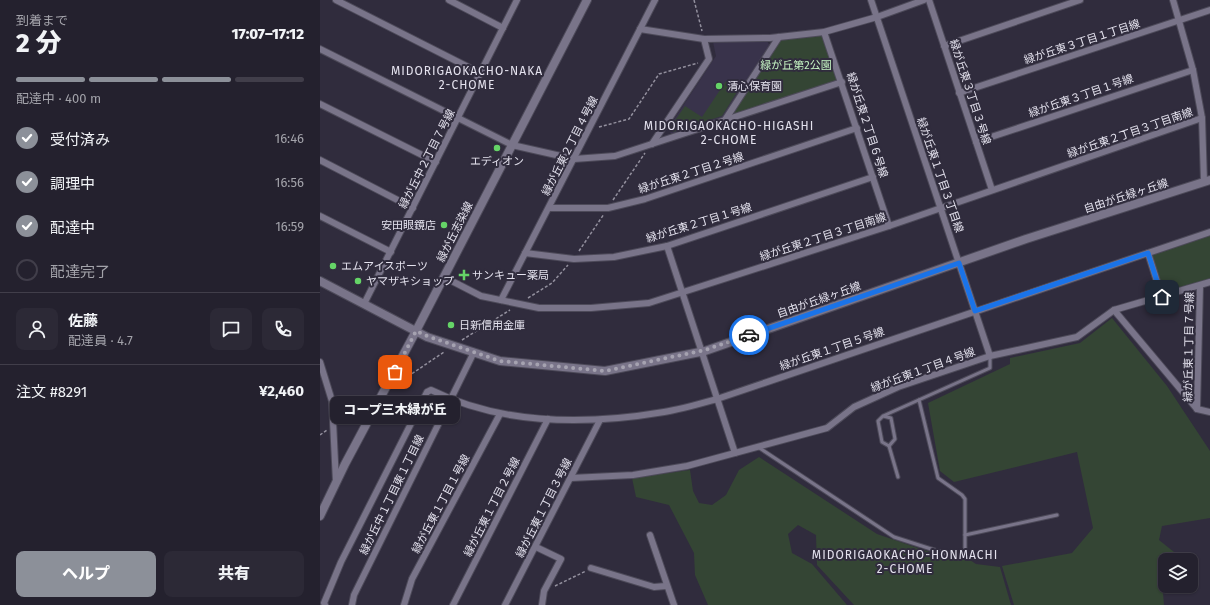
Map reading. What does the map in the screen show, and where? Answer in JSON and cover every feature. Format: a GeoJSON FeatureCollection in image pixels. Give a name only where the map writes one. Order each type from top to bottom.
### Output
{"type":"FeatureCollection","features":[{"type":"Feature","properties":{"kind":"street"},"geometry":{"type":"LineString","coordinates":[[336,0],[480,73]]}},
{"type":"Feature","properties":{"kind":"street"},"geometry":{"type":"LineString","coordinates":[[449,0],[503,28]]}},
{"type":"Feature","properties":{"kind":"street","name":"緑が丘中２丁目７号線"},"geometry":{"type":"LineString","coordinates":[[364,304],[517,0]]}},
{"type":"Feature","properties":{"kind":"street","name":"緑が丘志染線"},"geometry":{"type":"LineString","coordinates":[[320,516],[588,0]]}},
{"type":"Feature","properties":{"kind":"street","name":"緑が丘東２丁目４号線"},"geometry":{"type":"LineString","coordinates":[[501,300],[655,0]]}},
{"type":"Feature","properties":{"kind":"street","name":"緑が丘東１丁目３丁目線"},"geometry":{"type":"LineString","coordinates":[[872,0],[990,356]]}},
{"type":"Feature","properties":{"kind":"street"},"geometry":{"type":"LineString","coordinates":[[640,29],[704,39],[779,37],[824,32],[877,17],[924,0]]}},
{"type":"Feature","properties":{"kind":"street","name":"緑が丘東３丁目３号線"},"geometry":{"type":"LineString","coordinates":[[929,0],[992,190]]}},
{"type":"Feature","properties":{"kind":"street"},"geometry":{"type":"LineString","coordinates":[[944,46],[1080,0]]}},
{"type":"Feature","properties":{"kind":"street"},"geometry":{"type":"LineString","coordinates":[[1173,0],[1180,20],[1193,70],[1202,118],[1207,181]]}},
{"type":"Feature","properties":{"kind":"street","name":"緑が丘東３丁目１丁目線"},"geometry":{"type":"LineString","coordinates":[[959,93],[1210,10]]}},
{"type":"Feature","properties":{"kind":"street","name":"緑が丘東２丁目６号線"},"geometry":{"type":"LineString","coordinates":[[824,32],[889,226]]}},
{"type":"Feature","properties":{"kind":"street"},"geometry":{"type":"LineString","coordinates":[[725,120],[779,37]]}},
{"type":"Feature","properties":{"kind":"street"},"geometry":{"type":"LineString","coordinates":[[652,144],[709,59],[704,39]]}},
{"type":"Feature","properties":{"kind":"street"},"geometry":{"type":"LineString","coordinates":[[320,49],[512,145],[574,159],[615,156],[842,82]]}},
{"type":"Feature","properties":{"kind":"street","name":"緑が丘東３丁目１号線"},"geometry":{"type":"LineString","coordinates":[[976,142],[1193,70]]}},
{"type":"Feature","properties":{"kind":"street"},"geometry":{"type":"LineString","coordinates":[[320,104],[436,162]]}},
{"type":"Feature","properties":{"kind":"street","name":"緑が丘東２丁目３丁目南線"},"geometry":{"type":"LineString","coordinates":[[444,277],[481,296],[539,308],[591,308],[649,303],[682,294],[889,226],[1202,118]]}},
{"type":"Feature","properties":{"kind":"street","name":"緑が丘東２丁目２号線"},"geometry":{"type":"LineString","coordinates":[[549,208],[608,208],[645,200],[857,128]]}},
{"type":"Feature","properties":{"kind":"street"},"geometry":{"type":"LineString","coordinates":[[320,160],[413,208]]}},
{"type":"Feature","properties":{"kind":"street","name":"緑が丘東２丁目１号線"},"geometry":{"type":"LineString","coordinates":[[525,253],[574,259],[614,257],[667,246],[873,177]]}},
{"type":"Feature","properties":{"kind":"street","name":"自由が丘緑ヶ丘線"},"geometry":{"type":"LineString","coordinates":[[320,281],[416,331],[500,361],[605,371],[701,351],[959,263],[1207,181]]}},
{"type":"Feature","properties":{"kind":"street"},"geometry":{"type":"LineString","coordinates":[[320,216],[391,252]]}},
{"type":"Feature","properties":{"kind":"street","name":"緑が丘東１丁目５号線"},"geometry":{"type":"LineString","coordinates":[[325,605],[324,603],[341,562],[427,392],[431,390],[450,400],[500,414],[548,419],[600,420],[665,412],[717,399],[1210,232]]}},
{"type":"Feature","properties":{"kind":"street"},"geometry":{"type":"LineString","coordinates":[[667,246],[735,453]]}},
{"type":"Feature","properties":{"kind":"street"},"geometry":{"type":"LineString","coordinates":[[1148,253],[1162,297]]}},
{"type":"Feature","properties":{"kind":"street","name":"緑が丘東１丁目４号線"},"geometry":{"type":"LineString","coordinates":[[571,478],[633,475],[687,466],[827,428],[854,407],[898,387],[990,356],[1077,337],[1114,310],[1210,282]]}},
{"type":"Feature","properties":{"kind":"street","name":"緑が丘東１丁目７号線"},"geometry":{"type":"LineString","coordinates":[[1197,409],[1200,286]]}},
{"type":"Feature","properties":{"kind":"street"},"geometry":{"type":"LineString","coordinates":[[1114,310],[1197,409],[1210,412]]}},
{"type":"Feature","properties":{"kind":"street","name":"緑が丘中１丁目東１丁目線"},"geometry":{"type":"LineString","coordinates":[[352,605],[354,595],[474,352]]}},
{"type":"Feature","properties":{"kind":"street"},"geometry":{"type":"LineString","coordinates":[[320,362],[332,401],[336,484]]}},
{"type":"Feature","properties":{"kind":"street","name":"緑が丘東１丁目１号線"},"geometry":{"type":"LineString","coordinates":[[404,605],[412,580],[500,414]]}},
{"type":"Feature","properties":{"kind":"street","name":"緑が丘東１丁目２号線"},"geometry":{"type":"LineString","coordinates":[[453,605],[548,419]]}},
{"type":"Feature","properties":{"kind":"street","name":"緑が丘東１丁目３号線"},"geometry":{"type":"LineString","coordinates":[[505,605],[600,420]]}},
{"type":"Feature","properties":{"kind":"street"},"geometry":{"type":"LineString","coordinates":[[650,535],[666,586],[674,605]]}},
{"type":"Feature","properties":{"kind":"street"},"geometry":{"type":"LineString","coordinates":[[536,547],[561,559],[544,591],[542,605]]}},
{"type":"Feature","properties":{"kind":"street"},"geometry":{"type":"LineString","coordinates":[[591,568],[654,587],[666,586]]}},
{"type":"Feature","properties":{"kind":"lane"},"geometry":{"type":"LineString","coordinates":[[898,477],[889,446],[882,442],[878,421],[883,416],[990,368],[990,356]]}},
{"type":"Feature","properties":{"kind":"lane"},"geometry":{"type":"LineString","coordinates":[[758,447],[894,537],[959,558],[965,553],[965,499],[938,478],[919,400]]}},
{"type":"Feature","properties":{"kind":"lane"},"geometry":{"type":"LineString","coordinates":[[883,416],[891,418],[895,439],[889,446]]}},
{"type":"Feature","properties":{"kind":"lane"},"geometry":{"type":"LineString","coordinates":[[965,535],[1057,515]]}},
{"type":"Feature","properties":{"kind":"path"},"geometry":{"type":"LineString","coordinates":[[694,0],[704,39]]}},
{"type":"Feature","properties":{"kind":"path"},"geometry":{"type":"LineString","coordinates":[[589,130],[629,119],[659,74],[709,59]]}},
{"type":"Feature","properties":{"kind":"path"},"geometry":{"type":"LineString","coordinates":[[388,385],[407,377],[454,345],[552,283],[574,259],[652,144]]}},
{"type":"Feature","properties":{"kind":"path"},"geometry":{"type":"LineString","coordinates":[[320,434],[367,406]]}},
{"type":"Feature","properties":{"kind":"path"},"geometry":{"type":"LineString","coordinates":[[544,591],[591,568]]}},
{"type":"Feature","properties":{"kind":"shaded area","name":"清心保育園"},"geometry":{"type":"Polygon","coordinates":[[[767,41],[770,46],[723,117],[672,134],[667,130],[716,56],[713,42],[767,41]]]}},
{"type":"Feature","properties":{"kind":"green space","name":"緑が丘第2公園"},"geometry":{"type":"Polygon","coordinates":[[[824,32],[842,82],[725,120],[779,37],[824,32]]]}},
{"type":"Feature","properties":{"kind":"green space"},"geometry":{"type":"Polygon","coordinates":[[[726,81],[739,89],[722,116],[673,132],[669,129],[685,106],[702,117],[726,81]]]}},
{"type":"Feature","properties":{"kind":"green space"},"geometry":{"type":"Polygon","coordinates":[[[1210,232],[1210,280],[1162,297],[1148,253],[1210,232]]]}},
{"type":"Feature","properties":{"kind":"green space"},"geometry":{"type":"Polygon","coordinates":[[[1112,318],[1167,386],[1210,451],[1210,518],[1162,526],[1159,540],[1174,552],[1158,553],[1158,593],[1163,593],[1164,605],[1014,605],[1002,566],[1072,553],[1093,528],[1077,452],[954,482],[940,471],[928,403],[1010,364],[1010,358],[1080,343],[1112,318]]]}},
{"type":"Feature","properties":{"kind":"green space"},"geometry":{"type":"Polygon","coordinates":[[[759,457],[877,534],[953,560],[970,560],[976,564],[1000,567],[1011,605],[854,605],[817,565],[816,535],[798,525],[788,534],[792,553],[812,564],[847,605],[708,605],[695,575],[694,553],[669,505],[636,497],[632,478],[690,470],[693,491],[699,503],[712,505],[726,495],[739,470],[759,457]]]}},
{"type":"Feature","properties":{"kind":"way so far"},"geometry":{"type":"LineString","coordinates":[[395,372],[416,331],[500,361],[605,371],[705,350],[749,335]]}},
{"type":"Feature","properties":{"kind":"place","name":"清心保育園"},"geometry":{"type":"Point","coordinates":[719,86]}},
{"type":"Feature","properties":{"kind":"place","name":"エディオン"},"geometry":{"type":"Point","coordinates":[497,148]}},
{"type":"Feature","properties":{"kind":"place","name":"安田眼鏡店"},"geometry":{"type":"Point","coordinates":[444,225]}},
{"type":"Feature","properties":{"kind":"place","name":"エムアイスポーツ"},"geometry":{"type":"Point","coordinates":[333,266]}},
{"type":"Feature","properties":{"kind":"place","name":"サンキュー薬局"},"geometry":{"type":"Point","coordinates":[464,275]}},
{"type":"Feature","properties":{"kind":"place","name":"ヤマザキショップ"},"geometry":{"type":"Point","coordinates":[358,281]}},
{"type":"Feature","properties":{"kind":"place","name":"日新信用金庫"},"geometry":{"type":"Point","coordinates":[451,325]}},
{"type":"Feature","properties":{"kind":"place","name":"コープ三木緑が丘"},"geometry":{"type":"Point","coordinates":[395,372]}},
{"type":"Feature","properties":{"kind":"district","name":"MIDORIGAOKACHO-NAKA 2-CHOME"},"geometry":{"type":"Point","coordinates":[467,78]}},
{"type":"Feature","properties":{"kind":"district","name":"MIDORIGAOKACHO-HIGASHI 2-CHOME"},"geometry":{"type":"Point","coordinates":[729,133]}},
{"type":"Feature","properties":{"kind":"district","name":"MIDORIGAOKACHO-HONMACHI 2-CHOME"},"geometry":{"type":"Point","coordinates":[905,562]}},
{"type":"Feature","properties":{"kind":"route"},"geometry":{"type":"LineString","coordinates":[[749,335],[959,263],[975,311],[1148,253],[1162,297]]}}]}
